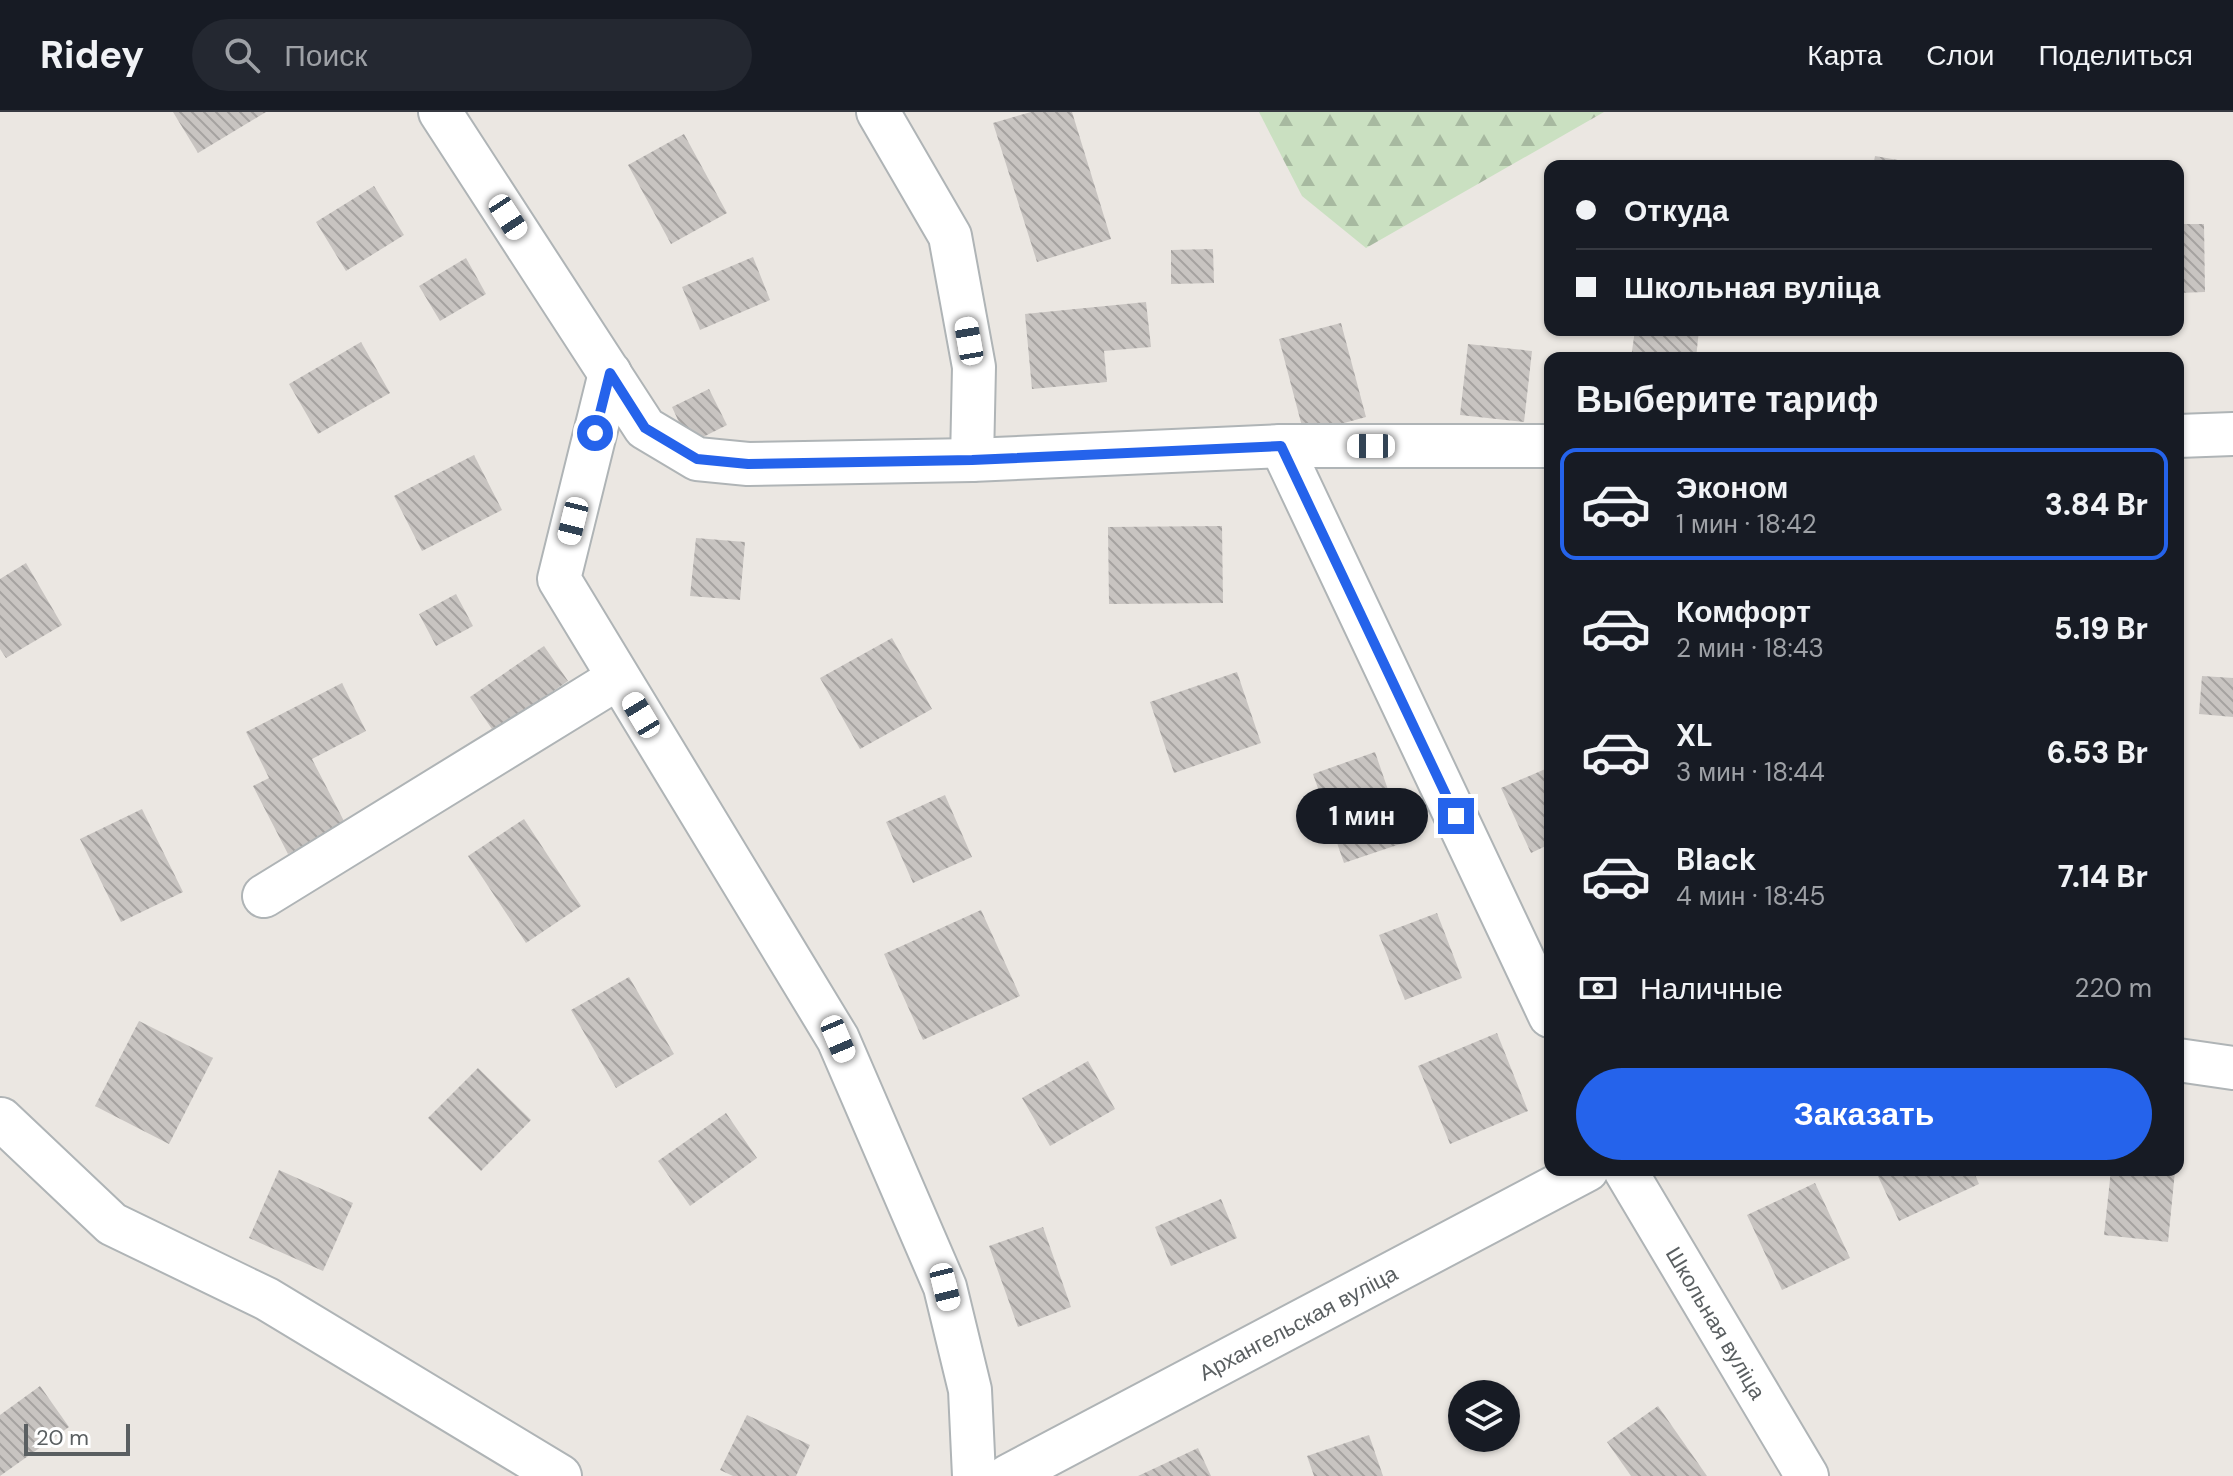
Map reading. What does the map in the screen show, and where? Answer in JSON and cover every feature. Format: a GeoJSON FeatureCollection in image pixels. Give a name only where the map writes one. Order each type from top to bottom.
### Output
{"type":"FeatureCollection","features":[{"type":"Feature","properties":{"kind":"street"},"geometry":{"type":"LineString","coordinates":[[440,112],[645,428],[697,459],[748,464],[972,460],[1281,446],[1544,446]]}},
{"type":"Feature","properties":{"kind":"street"},"geometry":{"type":"LineString","coordinates":[[878,112],[950,236],[974,367],[972,460]]}},
{"type":"Feature","properties":{"kind":"street"},"geometry":{"type":"LineString","coordinates":[[610,373],[559,579],[838,1039],[945,1287],[970,1390],[974,1476]]}},
{"type":"Feature","properties":{"kind":"street"},"geometry":{"type":"LineString","coordinates":[[2184,436],[2233,434]]}},
{"type":"Feature","properties":{"kind":"street"},"geometry":{"type":"LineString","coordinates":[[1281,446],[1544,1003]]}},
{"type":"Feature","properties":{"kind":"street"},"geometry":{"type":"LineString","coordinates":[[264,896],[610,683]]}},
{"type":"Feature","properties":{"kind":"street"},"geometry":{"type":"LineString","coordinates":[[2184,1061],[2233,1068]]}},
{"type":"Feature","properties":{"kind":"street"},"geometry":{"type":"LineString","coordinates":[[1,1119],[112,1224],[267,1299],[560,1476]]}},
{"type":"Feature","properties":{"kind":"street","name":"Архангельская вуліца"},"geometry":{"type":"LineString","coordinates":[[1008,1476],[1576,1176]]}},
{"type":"Feature","properties":{"kind":"street","name":"Школьная вуліца"},"geometry":{"type":"LineString","coordinates":[[1629,1176],[1807,1476]]}},
{"type":"Feature","properties":{"kind":"green space"},"geometry":{"type":"Polygon","coordinates":[[[1259,112],[1604,112],[1366,248],[1302,196],[1259,112]]]}},
{"type":"Feature","properties":{"kind":"building"},"geometry":{"type":"Polygon","coordinates":[[[173,112],[266,112],[198,153],[173,112]]]}},
{"type":"Feature","properties":{"kind":"building"},"geometry":{"type":"Polygon","coordinates":[[[1031,112],[1072,112],[1111,239],[1037,262],[993,123],[1031,112]]]}},
{"type":"Feature","properties":{"kind":"building"},"geometry":{"type":"Polygon","coordinates":[[[684,134],[727,213],[671,244],[628,165],[684,134]]]}},
{"type":"Feature","properties":{"kind":"building"},"geometry":{"type":"Polygon","coordinates":[[[1875,156],[1898,160],[1874,160],[1875,156]]]}},
{"type":"Feature","properties":{"kind":"building"},"geometry":{"type":"Polygon","coordinates":[[[374,186],[404,235],[346,271],[316,222],[374,186]]]}},
{"type":"Feature","properties":{"kind":"building"},"geometry":{"type":"Polygon","coordinates":[[[2184,224],[2204,224],[2205,292],[2184,293],[2184,224]]]}},
{"type":"Feature","properties":{"kind":"building"},"geometry":{"type":"Polygon","coordinates":[[[1213,249],[1214,283],[1171,284],[1171,250],[1213,249]]]}},
{"type":"Feature","properties":{"kind":"building"},"geometry":{"type":"Polygon","coordinates":[[[753,257],[770,300],[700,330],[682,287],[753,257]]]}},
{"type":"Feature","properties":{"kind":"building"},"geometry":{"type":"Polygon","coordinates":[[[466,258],[486,294],[440,321],[419,286],[466,258]]]}},
{"type":"Feature","properties":{"kind":"building"},"geometry":{"type":"Polygon","coordinates":[[[1146,302],[1151,347],[1104,351],[1107,382],[1032,389],[1025,314],[1146,302]]]}},
{"type":"Feature","properties":{"kind":"building"},"geometry":{"type":"Polygon","coordinates":[[[1341,323],[1366,417],[1304,434],[1279,339],[1341,323]]]}},
{"type":"Feature","properties":{"kind":"building"},"geometry":{"type":"Polygon","coordinates":[[[1634,336],[1698,336],[1697,352],[1632,352],[1634,336]]]}},
{"type":"Feature","properties":{"kind":"building"},"geometry":{"type":"Polygon","coordinates":[[[361,342],[390,393],[318,434],[289,384],[361,342]]]}},
{"type":"Feature","properties":{"kind":"building"},"geometry":{"type":"Polygon","coordinates":[[[1468,344],[1532,351],[1524,422],[1460,415],[1468,344]]]}},
{"type":"Feature","properties":{"kind":"building"},"geometry":{"type":"Polygon","coordinates":[[[709,389],[727,425],[689,444],[672,407],[709,389]]]}},
{"type":"Feature","properties":{"kind":"building"},"geometry":{"type":"Polygon","coordinates":[[[474,455],[502,510],[422,551],[394,496],[474,455]]]}},
{"type":"Feature","properties":{"kind":"building"},"geometry":{"type":"Polygon","coordinates":[[[1222,526],[1223,603],[1109,604],[1108,527],[1222,526]]]}},
{"type":"Feature","properties":{"kind":"building"},"geometry":{"type":"Polygon","coordinates":[[[696,538],[745,542],[740,600],[690,596],[696,538]]]}},
{"type":"Feature","properties":{"kind":"building"},"geometry":{"type":"Polygon","coordinates":[[[26,563],[62,625],[6,658],[0,649],[0,579],[26,563]]]}},
{"type":"Feature","properties":{"kind":"building"},"geometry":{"type":"Polygon","coordinates":[[[456,594],[473,626],[436,646],[419,614],[456,594]]]}},
{"type":"Feature","properties":{"kind":"building"},"geometry":{"type":"Polygon","coordinates":[[[892,638],[932,709],[860,749],[820,678],[892,638]]]}},
{"type":"Feature","properties":{"kind":"building"},"geometry":{"type":"Polygon","coordinates":[[[544,646],[568,681],[494,732],[470,697],[544,646]]]}},
{"type":"Feature","properties":{"kind":"building"},"geometry":{"type":"Polygon","coordinates":[[[1237,672],[1261,743],[1174,773],[1150,702],[1237,672]]]}},
{"type":"Feature","properties":{"kind":"building"},"geometry":{"type":"Polygon","coordinates":[[[2202,676],[2233,678],[2233,717],[2199,714],[2202,676]]]}},
{"type":"Feature","properties":{"kind":"building"},"geometry":{"type":"Polygon","coordinates":[[[342,683],[366,731],[312,759],[346,825],[288,854],[253,786],[269,778],[246,732],[342,683]]]}},
{"type":"Feature","properties":{"kind":"building"},"geometry":{"type":"Polygon","coordinates":[[[1375,752],[1406,842],[1344,863],[1313,774],[1375,752]]]}},
{"type":"Feature","properties":{"kind":"building"},"geometry":{"type":"Polygon","coordinates":[[[1544,770],[1544,847],[1531,853],[1501,788],[1544,770]]]}},
{"type":"Feature","properties":{"kind":"building"},"geometry":{"type":"Polygon","coordinates":[[[945,795],[972,857],[913,883],[886,822],[945,795]]]}},
{"type":"Feature","properties":{"kind":"building"},"geometry":{"type":"Polygon","coordinates":[[[142,809],[183,892],[121,922],[80,839],[142,809]]]}},
{"type":"Feature","properties":{"kind":"building"},"geometry":{"type":"Polygon","coordinates":[[[524,819],[581,906],[526,943],[468,856],[524,819]]]}},
{"type":"Feature","properties":{"kind":"building"},"geometry":{"type":"Polygon","coordinates":[[[981,910],[1020,996],[923,1040],[884,954],[981,910]]]}},
{"type":"Feature","properties":{"kind":"building"},"geometry":{"type":"Polygon","coordinates":[[[1437,913],[1462,978],[1405,1000],[1379,935],[1437,913]]]}},
{"type":"Feature","properties":{"kind":"building"},"geometry":{"type":"Polygon","coordinates":[[[629,977],[674,1054],[616,1088],[571,1010],[629,977]]]}},
{"type":"Feature","properties":{"kind":"building"},"geometry":{"type":"Polygon","coordinates":[[[139,1021],[213,1058],[169,1144],[95,1106],[139,1021]]]}},
{"type":"Feature","properties":{"kind":"building"},"geometry":{"type":"Polygon","coordinates":[[[1497,1033],[1528,1111],[1450,1144],[1418,1066],[1497,1033]]]}},
{"type":"Feature","properties":{"kind":"building"},"geometry":{"type":"Polygon","coordinates":[[[1088,1061],[1115,1109],[1050,1146],[1022,1098],[1088,1061]]]}},
{"type":"Feature","properties":{"kind":"building"},"geometry":{"type":"Polygon","coordinates":[[[478,1068],[531,1120],[481,1171],[428,1118],[478,1068]]]}},
{"type":"Feature","properties":{"kind":"building"},"geometry":{"type":"Polygon","coordinates":[[[726,1113],[757,1158],[690,1206],[658,1161],[726,1113]]]}},
{"type":"Feature","properties":{"kind":"building"},"geometry":{"type":"Polygon","coordinates":[[[279,1170],[353,1203],[323,1271],[249,1238],[279,1170]]]}},
{"type":"Feature","properties":{"kind":"building"},"geometry":{"type":"Polygon","coordinates":[[[1878,1176],[1976,1176],[1979,1184],[1899,1221],[1878,1176]]]}},
{"type":"Feature","properties":{"kind":"building"},"geometry":{"type":"Polygon","coordinates":[[[2110,1176],[2175,1176],[2168,1242],[2104,1235],[2110,1176]]]}},
{"type":"Feature","properties":{"kind":"building"},"geometry":{"type":"Polygon","coordinates":[[[1815,1183],[1850,1258],[1782,1290],[1747,1215],[1815,1183]]]}},
{"type":"Feature","properties":{"kind":"building"},"geometry":{"type":"Polygon","coordinates":[[[1221,1199],[1237,1238],[1171,1266],[1155,1227],[1221,1199]]]}},
{"type":"Feature","properties":{"kind":"building"},"geometry":{"type":"Polygon","coordinates":[[[1043,1227],[1071,1307],[1018,1327],[989,1246],[1043,1227]]]}},
{"type":"Feature","properties":{"kind":"building"},"geometry":{"type":"Polygon","coordinates":[[[40,1386],[69,1427],[0,1476],[0,1415],[40,1386]]]}},
{"type":"Feature","properties":{"kind":"building"},"geometry":{"type":"Polygon","coordinates":[[[1658,1406],[1707,1476],[1631,1476],[1607,1442],[1658,1406]]]}},
{"type":"Feature","properties":{"kind":"building"},"geometry":{"type":"Polygon","coordinates":[[[747,1415],[810,1445],[796,1476],[733,1476],[720,1470],[747,1415]]]}},
{"type":"Feature","properties":{"kind":"building"},"geometry":{"type":"Polygon","coordinates":[[[1369,1435],[1383,1476],[1314,1476],[1307,1456],[1369,1435]]]}},
{"type":"Feature","properties":{"kind":"building"},"geometry":{"type":"Polygon","coordinates":[[[1198,1448],[1211,1476],[1138,1476],[1198,1448]]]}},
{"type":"Feature","properties":{"kind":"route"},"geometry":{"type":"LineString","coordinates":[[595,433],[610,373],[645,428],[697,459],[748,464],[972,460],[1281,446],[1456,816]]}}]}
